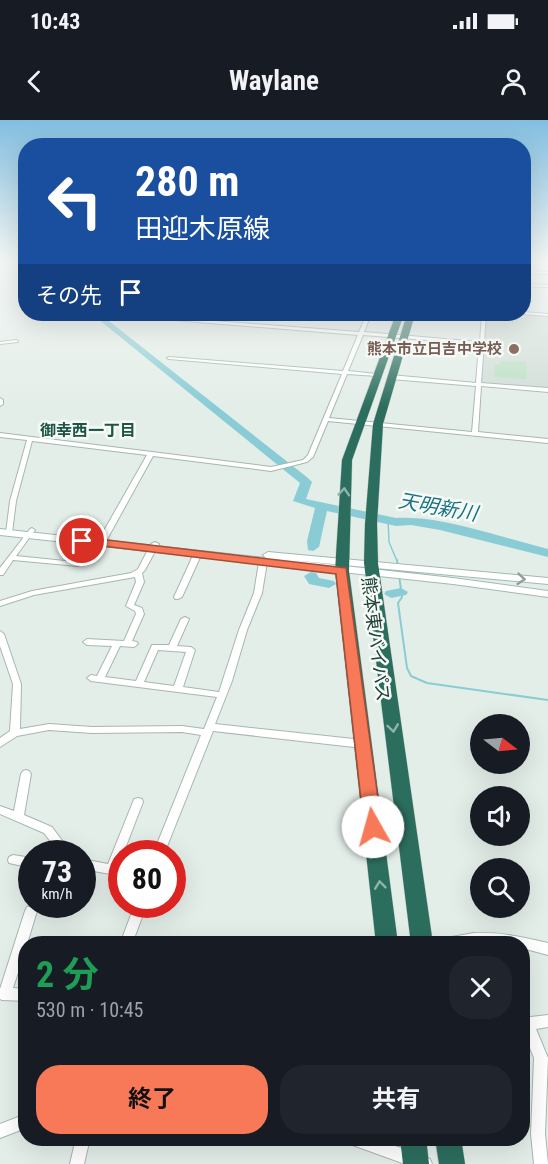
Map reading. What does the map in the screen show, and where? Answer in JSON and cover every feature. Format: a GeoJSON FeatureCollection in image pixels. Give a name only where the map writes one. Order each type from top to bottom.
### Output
{"type":"FeatureCollection","features":[{"type":"Feature","properties":{"kind":"highway","name":"熊本東バイパス"},"geometry":{"type":"LineString","coordinates":[[386,936],[342,566],[342,524],[347,460],[397,321]]}},
{"type":"Feature","properties":{"kind":"highway","name":"熊本東バイパス"},"geometry":{"type":"LineString","coordinates":[[408,321],[378,424],[370,524],[372,568],[421,936]]}},
{"type":"Feature","properties":{"kind":"highway"},"geometry":{"type":"LineString","coordinates":[[449,1146],[452,1164]]}},
{"type":"Feature","properties":{"kind":"main road"},"geometry":{"type":"LineString","coordinates":[[5,530],[342,566]]}},
{"type":"Feature","properties":{"kind":"main road"},"geometry":{"type":"LineString","coordinates":[[154,546],[263,562],[372,568],[453,577],[548,594]]}},
{"type":"Feature","properties":{"kind":"main road"},"geometry":{"type":"LineString","coordinates":[[453,577],[548,581]]}},
{"type":"Feature","properties":{"kind":"street"},"geometry":{"type":"LineString","coordinates":[[531,314],[548,315]]}},
{"type":"Feature","properties":{"kind":"street"},"geometry":{"type":"LineString","coordinates":[[199,321],[480,343]]}},
{"type":"Feature","properties":{"kind":"street"},"geometry":{"type":"LineString","coordinates":[[0,435],[279,469],[305,461],[311,456],[366,321]]}},
{"type":"Feature","properties":{"kind":"street"},"geometry":{"type":"LineString","coordinates":[[475,434],[483,321]]}},
{"type":"Feature","properties":{"kind":"street"},"geometry":{"type":"LineString","coordinates":[[0,343],[16,341]]}},
{"type":"Feature","properties":{"kind":"street"},"geometry":{"type":"LineString","coordinates":[[169,358],[377,375]]}},
{"type":"Feature","properties":{"kind":"street"},"geometry":{"type":"LineString","coordinates":[[391,377],[548,390]]}},
{"type":"Feature","properties":{"kind":"street"},"geometry":{"type":"LineString","coordinates":[[326,419],[548,441]]}},
{"type":"Feature","properties":{"kind":"street"},"geometry":{"type":"LineString","coordinates":[[5,530],[30,438]]}},
{"type":"Feature","properties":{"kind":"street"},"geometry":{"type":"LineString","coordinates":[[102,541],[151,454]]}},
{"type":"Feature","properties":{"kind":"street"},"geometry":{"type":"LineString","coordinates":[[0,573],[30,533]]}},
{"type":"Feature","properties":{"kind":"street"},"geometry":{"type":"LineString","coordinates":[[0,604],[32,593],[96,584],[138,572],[154,546]]}},
{"type":"Feature","properties":{"kind":"street"},"geometry":{"type":"LineString","coordinates":[[178,597],[198,553]]}},
{"type":"Feature","properties":{"kind":"street"},"geometry":{"type":"LineString","coordinates":[[11,558],[75,564]]}},
{"type":"Feature","properties":{"kind":"street"},"geometry":{"type":"LineString","coordinates":[[164,840],[222,695],[243,630],[258,593],[263,562]]}},
{"type":"Feature","properties":{"kind":"street"},"geometry":{"type":"LineString","coordinates":[[138,572],[140,582],[130,606],[139,610],[140,614],[126,644],[95,678],[140,683],[147,687],[222,695]]}},
{"type":"Feature","properties":{"kind":"street"},"geometry":{"type":"LineString","coordinates":[[172,648],[184,619]]}},
{"type":"Feature","properties":{"kind":"street"},"geometry":{"type":"LineString","coordinates":[[0,634],[16,684],[15,733]]}},
{"type":"Feature","properties":{"kind":"street"},"geometry":{"type":"LineString","coordinates":[[87,642],[126,644]]}},
{"type":"Feature","properties":{"kind":"street"},"geometry":{"type":"LineString","coordinates":[[140,683],[155,647],[191,650],[177,690]]}},
{"type":"Feature","properties":{"kind":"street"},"geometry":{"type":"LineString","coordinates":[[0,743],[15,733],[49,727],[92,730],[208,730],[363,744]]}},
{"type":"Feature","properties":{"kind":"street"},"geometry":{"type":"LineString","coordinates":[[18,816],[26,774]]}},
{"type":"Feature","properties":{"kind":"street"},"geometry":{"type":"LineString","coordinates":[[126,840],[138,802]]}},
{"type":"Feature","properties":{"kind":"street"},"geometry":{"type":"LineString","coordinates":[[0,810],[48,830],[56,840]]}},
{"type":"Feature","properties":{"kind":"street"},"geometry":{"type":"LineString","coordinates":[[12,860],[18,861]]}},
{"type":"Feature","properties":{"kind":"street"},"geometry":{"type":"LineString","coordinates":[[23,936],[29,918]]}},
{"type":"Feature","properties":{"kind":"street"},"geometry":{"type":"LineString","coordinates":[[129,936],[136,918]]}},
{"type":"Feature","properties":{"kind":"street"},"geometry":{"type":"LineString","coordinates":[[530,944],[548,949]]}},
{"type":"Feature","properties":{"kind":"street"},"geometry":{"type":"LineString","coordinates":[[18,950],[3,994],[18,995]]}},
{"type":"Feature","properties":{"kind":"street"},"geometry":{"type":"LineString","coordinates":[[530,1023],[548,1022]]}},
{"type":"Feature","properties":{"kind":"street"},"geometry":{"type":"LineString","coordinates":[[530,1034],[541,1058],[538,1134],[541,1164]]}},
{"type":"Feature","properties":{"kind":"street"},"geometry":{"type":"LineString","coordinates":[[0,1131],[18,1124]]}},
{"type":"Feature","properties":{"kind":"street"},"geometry":{"type":"LineString","coordinates":[[77,1164],[80,1146]]}},
{"type":"Feature","properties":{"kind":"street"},"geometry":{"type":"LineString","coordinates":[[380,1146],[418,1157]]}},
{"type":"Feature","properties":{"kind":"shaded area","name":"熊本市立日吉中学校"},"geometry":{"type":"Polygon","coordinates":[[[531,314],[548,315],[548,390],[477,384],[483,321],[531,321],[531,314]]]}},
{"type":"Feature","properties":{"kind":"green space"},"geometry":{"type":"Polygon","coordinates":[[[500,361],[526,362],[527,379],[494,377],[495,364],[499,365],[500,361]]]}},
{"type":"Feature","properties":{"kind":"waterway"},"geometry":{"type":"LineString","coordinates":[[105,321],[306,482],[299,501],[321,506]]}},
{"type":"Feature","properties":{"kind":"waterway"},"geometry":{"type":"LineString","coordinates":[[313,547],[321,516],[321,506]]}},
{"type":"Feature","properties":{"kind":"waterway","name":"天明新川"},"geometry":{"type":"LineString","coordinates":[[321,506],[396,522],[411,521],[440,526],[548,553]]}},
{"type":"Feature","properties":{"kind":"waterway"},"geometry":{"type":"LineString","coordinates":[[388,519],[389,542],[397,561]]}},
{"type":"Feature","properties":{"kind":"waterway"},"geometry":{"type":"LineString","coordinates":[[397,560],[402,597],[398,603],[407,668],[411,676],[427,683],[548,700]]}},
{"type":"Feature","properties":{"kind":"waterway"},"geometry":{"type":"LineString","coordinates":[[311,576],[314,581],[329,584]]}},
{"type":"Feature","properties":{"kind":"waterway"},"geometry":{"type":"LineString","coordinates":[[391,594],[401,592]]}},
{"type":"Feature","properties":{"kind":"place","name":"熊本市立日吉中学校"},"geometry":{"type":"Point","coordinates":[514,349]}},
{"type":"Feature","properties":{"kind":"district","name":"御幸西一丁目"},"geometry":{"type":"Point","coordinates":[88,430]}},
{"type":"Feature","properties":{"kind":"route"},"geometry":{"type":"LineString","coordinates":[[82,541],[342,571],[373,827]]}}]}
